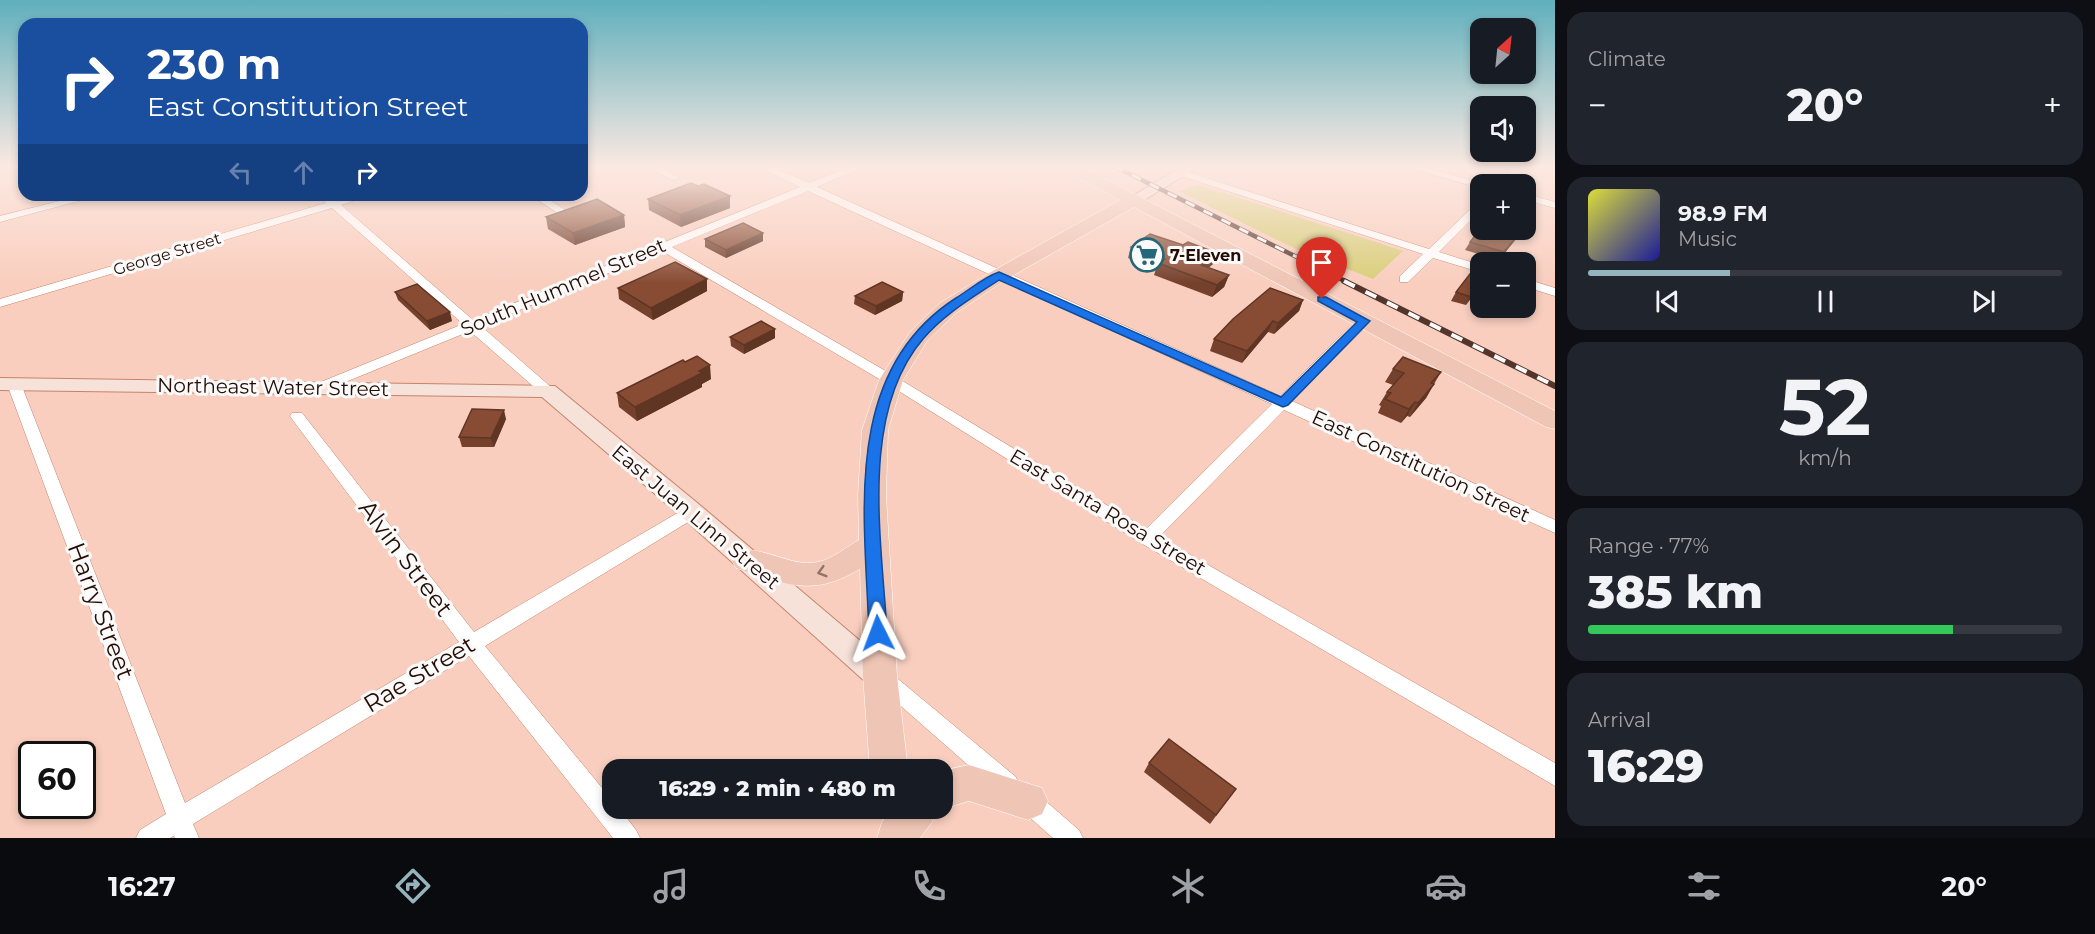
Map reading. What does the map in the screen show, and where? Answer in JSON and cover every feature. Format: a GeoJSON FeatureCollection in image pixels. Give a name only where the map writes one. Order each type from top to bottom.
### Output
{"type":"FeatureCollection","features":[{"type":"Feature","properties":{"kind":"main road"},"geometry":{"type":"LineString","coordinates":[[888,759],[880,676],[872,495],[876,430],[891,380],[918,337],[948,308],[999,276],[1125,205]]}},
{"type":"Feature","properties":{"kind":"main road"},"geometry":{"type":"LineString","coordinates":[[1144,205],[1555,421]]}},
{"type":"Feature","properties":{"kind":"main road"},"geometry":{"type":"LineString","coordinates":[[747,560],[806,575],[831,569],[874,545]]}},
{"type":"Feature","properties":{"kind":"main road"},"geometry":{"type":"LineString","coordinates":[[953,787],[969,783],[1028,801]]}},
{"type":"Feature","properties":{"kind":"street"},"geometry":{"type":"LineString","coordinates":[[0,219],[56,205]]}},
{"type":"Feature","properties":{"kind":"street","name":"George Street"},"geometry":{"type":"LineString","coordinates":[[0,303],[330,205]]}},
{"type":"Feature","properties":{"kind":"street","name":"East Juan Linn Street"},"geometry":{"type":"LineString","coordinates":[[335,205],[547,391],[692,512],[1071,838]]}},
{"type":"Feature","properties":{"kind":"street"},"geometry":{"type":"LineString","coordinates":[[552,205],[565,213]]}},
{"type":"Feature","properties":{"kind":"street","name":"South Hummel Street"},"geometry":{"type":"LineString","coordinates":[[321,387],[762,205]]}},
{"type":"Feature","properties":{"kind":"street","name":"East Constitution Street"},"geometry":{"type":"LineString","coordinates":[[845,205],[1555,527]]}},
{"type":"Feature","properties":{"kind":"street"},"geometry":{"type":"LineString","coordinates":[[1291,205],[1470,266]]}},
{"type":"Feature","properties":{"kind":"street"},"geometry":{"type":"LineString","coordinates":[[1404,279],[1470,216]]}},
{"type":"Feature","properties":{"kind":"street","name":"East Santa Rosa Street"},"geometry":{"type":"LineString","coordinates":[[662,246],[891,380],[1147,538],[1555,775]]}},
{"type":"Feature","properties":{"kind":"street"},"geometry":{"type":"LineString","coordinates":[[1536,286],[1555,292]]}},
{"type":"Feature","properties":{"kind":"street"},"geometry":{"type":"LineString","coordinates":[[1147,538],[1364,321]]}},
{"type":"Feature","properties":{"kind":"street","name":"Northeast Water Street"},"geometry":{"type":"LineString","coordinates":[[7,384],[547,391]]}},
{"type":"Feature","properties":{"kind":"street","name":"Harry Street"},"geometry":{"type":"LineString","coordinates":[[7,384],[184,829]]}},
{"type":"Feature","properties":{"kind":"street","name":"Alvin Street"},"geometry":{"type":"LineString","coordinates":[[297,416],[471,643],[628,838]]}},
{"type":"Feature","properties":{"kind":"street","name":"Rae Street"},"geometry":{"type":"LineString","coordinates":[[148,838],[184,829],[471,643],[692,512]]}},
{"type":"Feature","properties":{"kind":"shaded area"},"geometry":{"type":"Polygon","coordinates":[[[1207,205],[1261,205],[1403,251],[1373,279],[1294,248],[1207,205]]]}},
{"type":"Feature","properties":{"kind":"building"},"geometry":{"type":"Polygon","coordinates":[[[580,205],[607,205],[624,215],[573,233],[546,217],[580,205]]]}},
{"type":"Feature","properties":{"kind":"building"},"geometry":{"type":"Polygon","coordinates":[[[660,205],[706,205],[680,215],[660,205]]]}},
{"type":"Feature","properties":{"kind":"building"},"geometry":{"type":"Polygon","coordinates":[[[743,223],[763,233],[726,250],[705,239],[743,223]]]}},
{"type":"Feature","properties":{"kind":"building"},"geometry":{"type":"Polygon","coordinates":[[[1150,234],[1183,245],[1188,242],[1217,253],[1201,265],[1229,275],[1217,285],[1158,263],[1165,259],[1131,247],[1150,234]]]}},
{"type":"Feature","properties":{"kind":"building"},"geometry":{"type":"Polygon","coordinates":[[[1472,240],[1514,240],[1504,252],[1470,242],[1472,240]]]}},
{"type":"Feature","properties":{"kind":"building"},"geometry":{"type":"Polygon","coordinates":[[[675,262],[707,279],[651,308],[618,288],[675,262]]]}},
{"type":"Feature","properties":{"kind":"building"},"geometry":{"type":"Polygon","coordinates":[[[1470,274],[1470,297],[1456,292],[1470,274]]]}},
{"type":"Feature","properties":{"kind":"building"},"geometry":{"type":"Polygon","coordinates":[[[882,282],[903,292],[876,306],[855,296],[882,282]]]}},
{"type":"Feature","properties":{"kind":"building"},"geometry":{"type":"Polygon","coordinates":[[[417,284],[450,312],[427,321],[395,292],[417,284]]]}},
{"type":"Feature","properties":{"kind":"building"},"geometry":{"type":"Polygon","coordinates":[[[1270,288],[1303,300],[1278,323],[1273,321],[1247,351],[1214,339],[1233,319],[1270,288]]]}},
{"type":"Feature","properties":{"kind":"building"},"geometry":{"type":"Polygon","coordinates":[[[761,321],[775,329],[744,345],[730,337],[761,321]]]}},
{"type":"Feature","properties":{"kind":"building"},"geometry":{"type":"Polygon","coordinates":[[[697,356],[710,365],[699,371],[702,373],[635,407],[617,393],[683,360],[685,362],[697,356]]]}},
{"type":"Feature","properties":{"kind":"building"},"geometry":{"type":"Polygon","coordinates":[[[1403,357],[1441,372],[1418,403],[1415,402],[1409,409],[1385,399],[1391,393],[1387,392],[1404,373],[1393,369],[1403,357]]]}},
{"type":"Feature","properties":{"kind":"building"},"geometry":{"type":"Polygon","coordinates":[[[472,409],[504,410],[491,438],[459,437],[472,409]]]}},
{"type":"Feature","properties":{"kind":"building"},"geometry":{"type":"Polygon","coordinates":[[[1169,739],[1236,789],[1216,815],[1149,763],[1169,739]]]}},
{"type":"Feature","properties":{"kind":"railway"},"geometry":{"type":"LineString","coordinates":[[1193,205],[1347,282]]}},
{"type":"Feature","properties":{"kind":"railway"},"geometry":{"type":"LineString","coordinates":[[1344,281],[1555,386]]}},
{"type":"Feature","properties":{"kind":"place","name":"7-Eleven"},"geometry":{"type":"Point","coordinates":[1147,255]}},
{"type":"Feature","properties":{"kind":"route"},"geometry":{"type":"LineString","coordinates":[[878,633],[872,495],[876,430],[891,380],[904,357],[918,337],[948,308],[999,276],[1283,403],[1364,321],[1322,299]]}}]}
